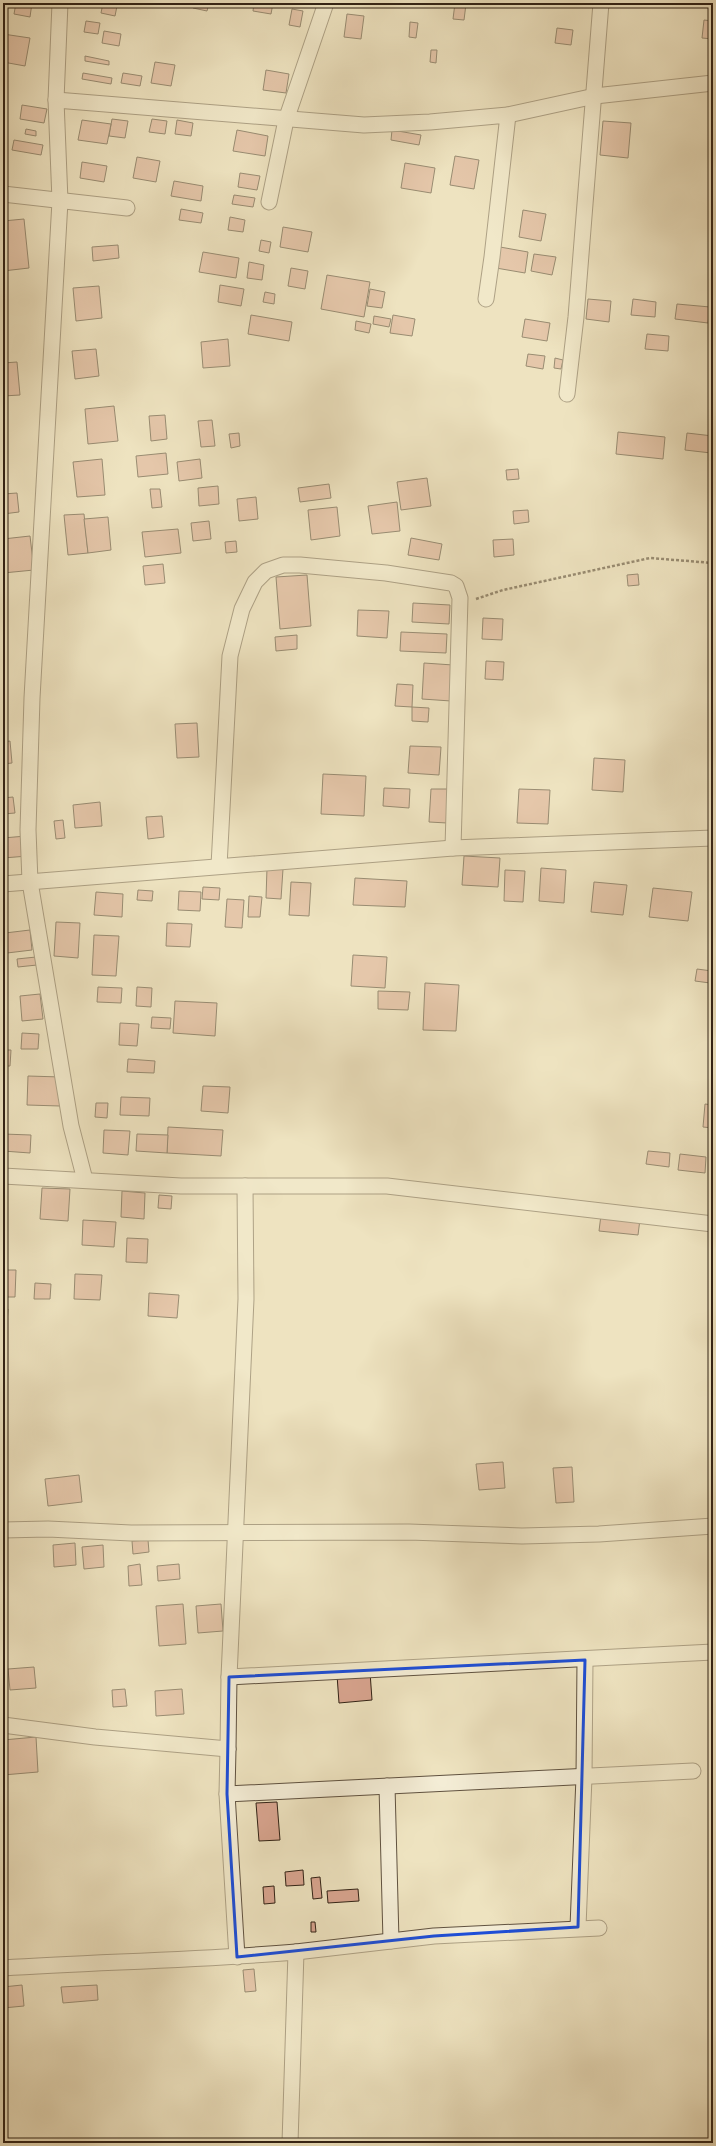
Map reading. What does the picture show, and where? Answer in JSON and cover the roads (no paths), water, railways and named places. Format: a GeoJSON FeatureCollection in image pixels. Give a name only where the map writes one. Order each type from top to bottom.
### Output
{"type":"FeatureCollection","features":[{"type":"Feature","properties":{"kind":"street"},"geometry":{"type":"LineString","coordinates":[[60,3],[56,100],[60,201],[32,698],[29,774],[30,882],[71,1126],[85,1180]]}},
{"type":"Feature","properties":{"kind":"street"},"geometry":{"type":"LineString","coordinates":[[269,202],[286,120],[326,3]]}},
{"type":"Feature","properties":{"kind":"street"},"geometry":{"type":"LineString","coordinates":[[567,394],[576,317],[595,96],[600,3]]}},
{"type":"Feature","properties":{"kind":"street"},"geometry":{"type":"LineString","coordinates":[[56,100],[286,120],[364,125],[430,122],[508,115],[595,96],[713,83]]}},
{"type":"Feature","properties":{"kind":"street"},"geometry":{"type":"LineString","coordinates":[[486,299],[508,115]]}},
{"type":"Feature","properties":{"kind":"street"},"geometry":{"type":"LineString","coordinates":[[3,194],[127,208]]}},
{"type":"Feature","properties":{"kind":"street"},"geometry":{"type":"LineString","coordinates":[[219,866],[230,656],[242,609],[255,582],[266,572],[283,565],[300,565],[386,573],[451,583],[456,586],[459,592],[460,604],[453,848]]}},
{"type":"Feature","properties":{"kind":"street"},"geometry":{"type":"LineString","coordinates":[[3,884],[453,848],[713,838]]}},
{"type":"Feature","properties":{"kind":"street"},"geometry":{"type":"LineString","coordinates":[[3,1176],[181,1186],[387,1186],[713,1224]]}},
{"type":"Feature","properties":{"kind":"street"},"geometry":{"type":"LineString","coordinates":[[237,1957],[227,1794],[228,1677],[246,1299],[245,1186]]}},
{"type":"Feature","properties":{"kind":"street"},"geometry":{"type":"LineString","coordinates":[[3,1530],[48,1529],[130,1533],[409,1532],[522,1536],[599,1534],[713,1526]]}},
{"type":"Feature","properties":{"kind":"street"},"geometry":{"type":"LineString","coordinates":[[228,1677],[585,1660],[713,1652]]}},
{"type":"Feature","properties":{"kind":"street"},"geometry":{"type":"LineString","coordinates":[[578,1927],[584,1777],[585,1660]]}},
{"type":"Feature","properties":{"kind":"street"},"geometry":{"type":"LineString","coordinates":[[3,1726],[96,1737],[228,1749]]}},
{"type":"Feature","properties":{"kind":"street"},"geometry":{"type":"LineString","coordinates":[[227,1794],[693,1771]]}},
{"type":"Feature","properties":{"kind":"street"},"geometry":{"type":"LineString","coordinates":[[387,1786],[391,1941]]}},
{"type":"Feature","properties":{"kind":"street"},"geometry":{"type":"LineString","coordinates":[[3,1968],[124,1961],[237,1957],[441,1936],[578,1927],[598,1928]]}},
{"type":"Feature","properties":{"kind":"street"},"geometry":{"type":"LineString","coordinates":[[290,2143],[296,1952]]}}]}
